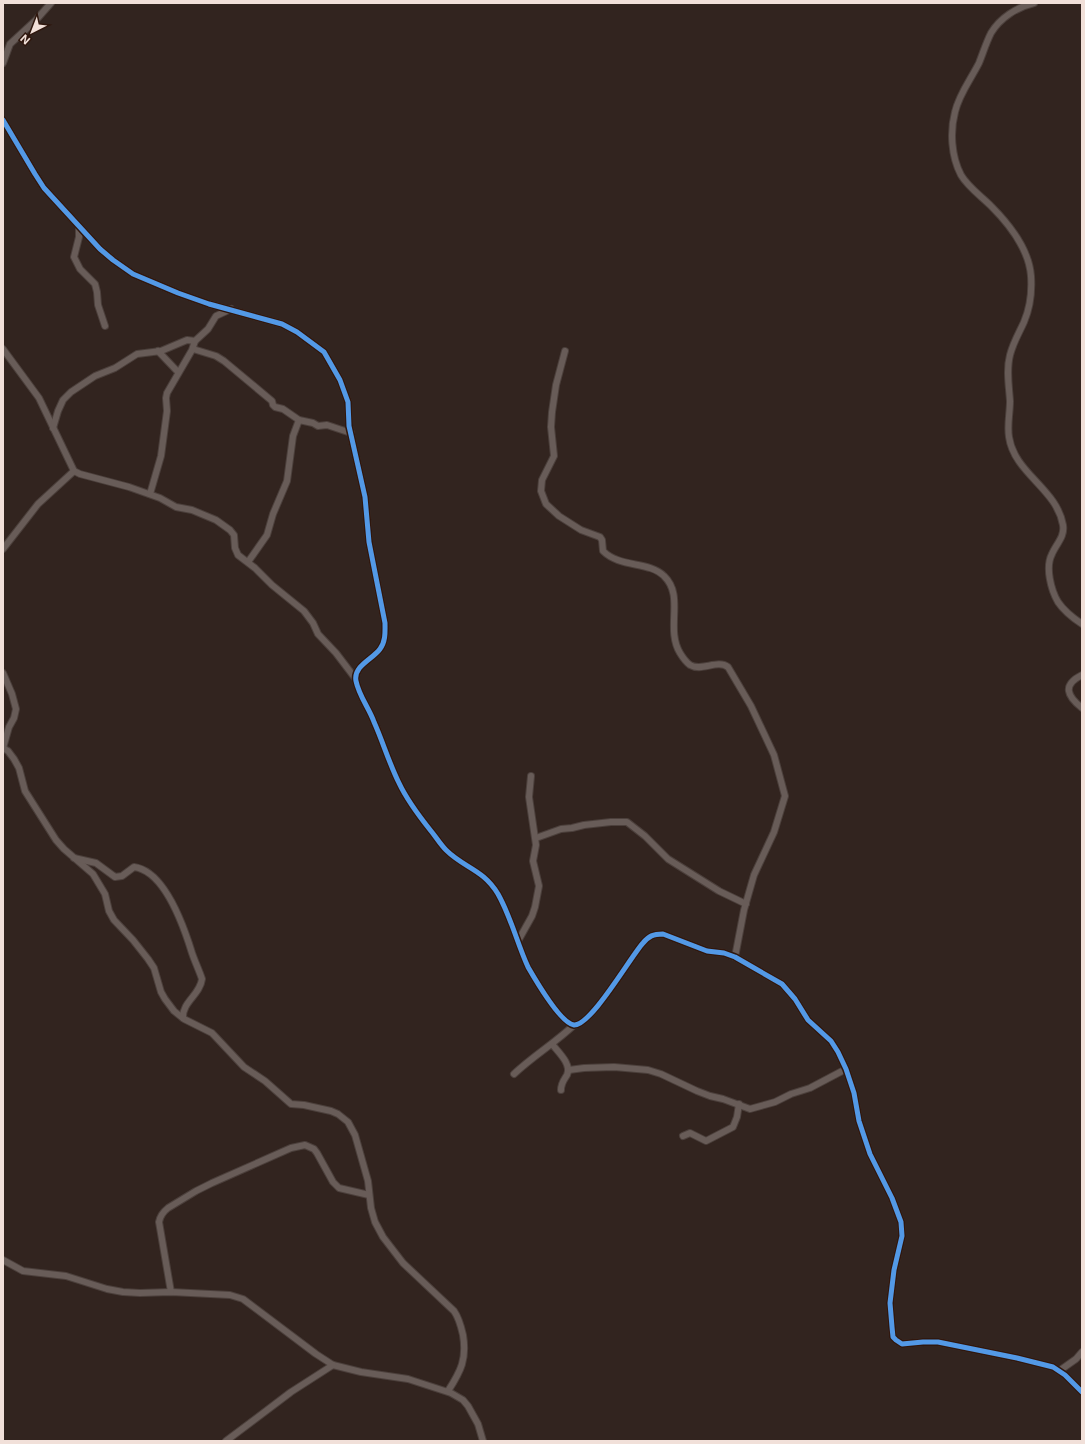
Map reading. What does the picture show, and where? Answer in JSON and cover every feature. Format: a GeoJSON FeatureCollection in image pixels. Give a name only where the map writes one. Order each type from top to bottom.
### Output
{"type":"FeatureCollection","features":[{"type":"Feature","properties":{"kind":"street"},"geometry":{"type":"LineString","coordinates":[[3,48],[10,44],[36,20],[51,3]]}},
{"type":"Feature","properties":{"kind":"street"},"geometry":{"type":"LineString","coordinates":[[1034,3],[1020,8],[1006,17],[992,32],[979,63],[961,96],[955,112],[952,144],[961,175],[970,187],[992,206],[1005,221],[1019,242],[1028,262],[1031,281],[1029,303],[1024,321],[1014,342],[1009,361],[1009,439],[1016,457],[1052,500],[1061,518],[1063,532],[1050,556],[1049,573],[1058,601],[1067,612],[1082,624]]}},
{"type":"Feature","properties":{"kind":"street"},"geometry":{"type":"LineString","coordinates":[[3,63],[10,44]]}},
{"type":"Feature","properties":{"kind":"street"},"geometry":{"type":"LineString","coordinates":[[3,120],[44,188],[100,250],[133,274],[178,293],[210,304],[282,324],[297,332],[324,352],[334,368],[346,396],[351,433],[365,497],[369,542],[385,623],[385,634],[381,648],[358,670],[355,678]]}},
{"type":"Feature","properties":{"kind":"street"},"geometry":{"type":"LineString","coordinates":[[79,227],[79,237],[74,253],[75,261],[86,276],[95,284],[98,306],[105,326]]}},
{"type":"Feature","properties":{"kind":"street"},"geometry":{"type":"LineString","coordinates":[[150,494],[160,456],[167,411],[166,398],[178,372],[192,349],[195,340],[208,329],[216,316],[231,309]]}},
{"type":"Feature","properties":{"kind":"street"},"geometry":{"type":"LineString","coordinates":[[53,428],[63,400],[71,392],[95,376],[115,368],[132,356],[140,353],[158,351],[187,340],[195,340]]}},
{"type":"Feature","properties":{"kind":"street"},"geometry":{"type":"LineString","coordinates":[[3,348],[36,393],[74,471],[150,494],[176,507],[192,510],[216,520],[232,533],[235,538],[234,548],[236,553],[304,611],[313,623],[318,634],[336,653],[355,678],[358,689],[374,722],[392,768],[405,794],[420,817],[445,849],[476,870],[489,882],[504,906],[529,968],[555,1010],[565,1020],[574,1025]]}},
{"type":"Feature","properties":{"kind":"street"},"geometry":{"type":"LineString","coordinates":[[192,349],[216,356],[224,361],[272,401],[273,406],[283,409],[298,420],[313,423],[318,426],[327,425],[351,433]]}},
{"type":"Feature","properties":{"kind":"street"},"geometry":{"type":"LineString","coordinates":[[158,351],[178,372]]}},
{"type":"Feature","properties":{"kind":"street"},"geometry":{"type":"LineString","coordinates":[[565,351],[556,386],[552,412],[551,427],[554,456],[541,483],[541,491],[544,500],[549,507],[570,524],[600,537],[602,540],[603,551],[607,554],[613,556],[618,561],[656,570],[669,581],[675,598],[674,632],[676,645],[685,660],[694,667],[722,664],[728,666],[751,706],[776,762],[784,790],[784,800],[774,832],[754,875],[735,956]]}},
{"type":"Feature","properties":{"kind":"street"},"geometry":{"type":"LineString","coordinates":[[248,562],[267,535],[273,514],[287,480],[293,436],[298,420]]}},
{"type":"Feature","properties":{"kind":"street"},"geometry":{"type":"LineString","coordinates":[[3,549],[38,504],[74,471]]}},
{"type":"Feature","properties":{"kind":"street"},"geometry":{"type":"LineString","coordinates":[[3,673],[12,694],[16,709],[3,748],[8,751],[14,759],[19,768],[26,791],[59,845],[94,874],[106,894],[111,914],[154,968],[161,992],[174,1011],[189,1022],[212,1033],[244,1067],[265,1081],[291,1104],[331,1111],[343,1117],[352,1128],[368,1181],[369,1195],[375,1222],[383,1237],[395,1254],[426,1286],[454,1311],[460,1321],[465,1348],[464,1361],[448,1391]]}},
{"type":"Feature","properties":{"kind":"street"},"geometry":{"type":"LineString","coordinates":[[1082,675],[1072,681],[1069,688],[1070,696],[1082,708]]}},
{"type":"Feature","properties":{"kind":"street"},"geometry":{"type":"LineString","coordinates":[[518,941],[532,916],[539,886],[533,861],[536,838],[529,797],[531,776]]}},
{"type":"Feature","properties":{"kind":"street"},"geometry":{"type":"LineString","coordinates":[[536,838],[561,829],[611,822],[627,822],[645,836],[668,860],[719,891],[746,904]]}},
{"type":"Feature","properties":{"kind":"street"},"geometry":{"type":"LineString","coordinates":[[74,858],[89,860],[96,863],[115,877],[122,876],[134,867],[137,867],[150,874],[160,883],[179,916],[202,979],[198,992],[184,1008],[183,1018]]}},
{"type":"Feature","properties":{"kind":"street"},"geometry":{"type":"LineString","coordinates":[[514,1074],[529,1060],[552,1044],[574,1025],[586,1019],[619,978],[640,946],[652,935],[663,934],[707,950],[735,956],[787,988],[808,1020],[834,1046],[846,1069],[854,1093],[859,1121],[870,1154],[897,1211],[902,1229],[902,1236],[891,1287],[890,1316],[894,1339],[902,1344],[931,1342],[961,1346],[1053,1367],[1082,1392]]}},
{"type":"Feature","properties":{"kind":"street"},"geometry":{"type":"LineString","coordinates":[[552,1044],[568,1065],[569,1070],[562,1082],[561,1090]]}},
{"type":"Feature","properties":{"kind":"street"},"geometry":{"type":"LineString","coordinates":[[569,1070],[614,1067],[644,1069],[660,1074],[704,1094],[739,1104],[750,1109],[775,1102],[791,1094],[810,1088],[846,1069]]}},
{"type":"Feature","properties":{"kind":"street"},"geometry":{"type":"LineString","coordinates":[[684,1136],[690,1133],[703,1140],[708,1140],[730,1128],[735,1124],[739,1104]]}},
{"type":"Feature","properties":{"kind":"street"},"geometry":{"type":"LineString","coordinates":[[171,1292],[159,1222],[160,1217],[168,1208],[212,1183],[287,1150],[306,1145],[314,1149],[327,1168],[333,1182],[340,1188],[369,1195]]}},
{"type":"Feature","properties":{"kind":"street"},"geometry":{"type":"LineString","coordinates":[[3,1260],[23,1271],[66,1276],[107,1289],[140,1293],[171,1292],[230,1295],[243,1299],[333,1365],[362,1372],[408,1378],[448,1391],[463,1400],[468,1406],[478,1424],[483,1441]]}},
{"type":"Feature","properties":{"kind":"street"},"geometry":{"type":"LineString","coordinates":[[1059,1371],[1076,1359],[1082,1352]]}},
{"type":"Feature","properties":{"kind":"street"},"geometry":{"type":"LineString","coordinates":[[226,1441],[291,1392],[333,1365]]}},
{"type":"Feature","properties":{"kind":"cycle path"},"geometry":{"type":"LineString","coordinates":[[3,120],[44,188],[100,249],[113,260],[133,274],[178,293],[209,304],[282,324],[297,332],[324,352],[340,380],[348,402],[349,426],[365,497],[369,542],[385,623],[385,636],[382,646],[377,653],[360,667],[356,676],[357,686],[372,717],[395,775],[406,796],[446,850],[486,879],[498,894],[507,912],[528,967],[555,1009],[568,1022],[574,1025],[581,1022],[600,1003],[637,950],[649,937],[656,934],[663,934],[707,951],[724,953],[735,957],[782,984],[795,999],[808,1020],[831,1041],[838,1052],[846,1069],[854,1093],[859,1121],[870,1154],[892,1198],[901,1222],[902,1236],[894,1270],[890,1303],[893,1337],[902,1344],[938,1342],[1053,1367],[1065,1375],[1082,1392]]}}]}
